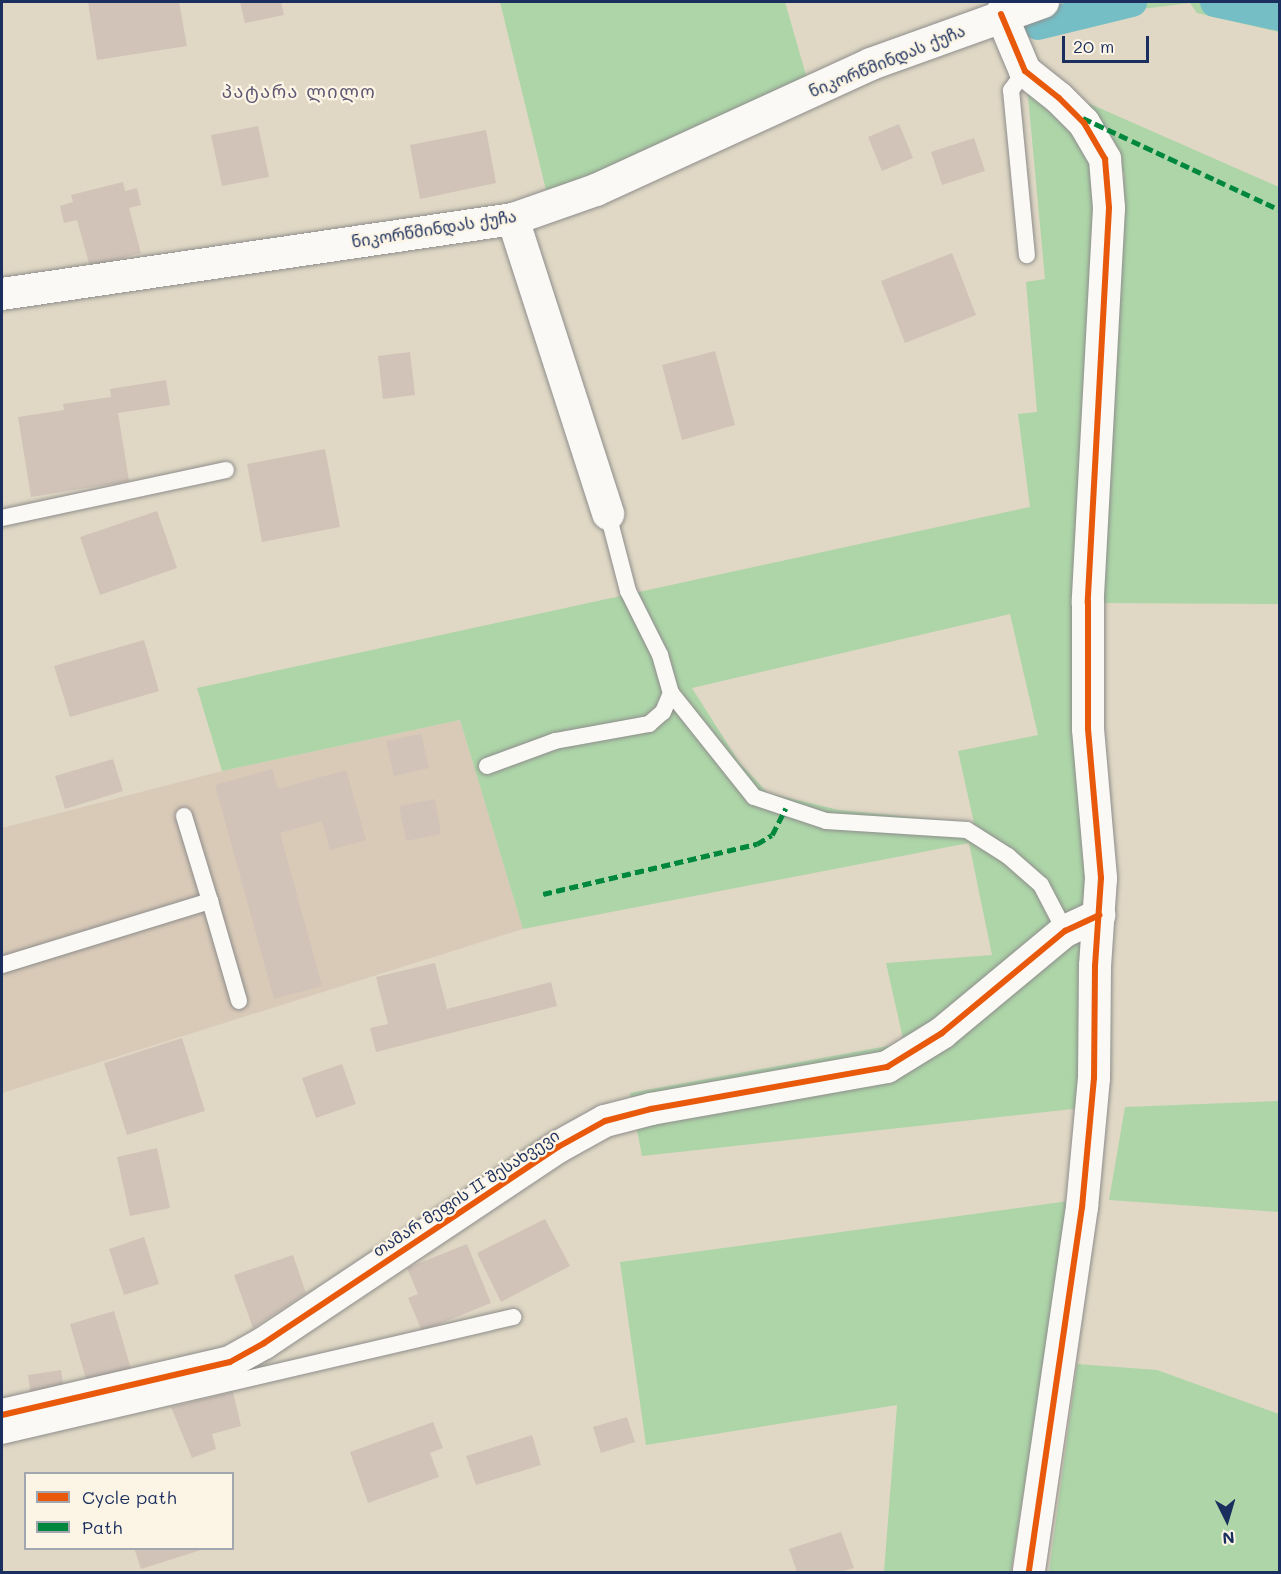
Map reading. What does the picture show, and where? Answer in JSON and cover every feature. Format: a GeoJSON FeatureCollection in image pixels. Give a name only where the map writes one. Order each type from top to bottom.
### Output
{"type":"FeatureCollection","features":[{"type":"Feature","properties":{"kind":"street","name":"ნიკორწმინდას ქუჩა"},"geometry":{"type":"LineString","coordinates":[[2,294],[513,219],[596,190],[871,64],[1001,14],[1043,2]]}},
{"type":"Feature","properties":{"kind":"street"},"geometry":{"type":"LineString","coordinates":[[1001,14],[1025,71],[1059,98],[1084,123],[1105,159],[1108,198],[1088,602],[1088,729],[1101,878],[1094,1078],[1082,1207],[1029,1572]]}},
{"type":"Feature","properties":{"kind":"street"},"geometry":{"type":"LineString","coordinates":[[513,219],[608,514]]}},
{"type":"Feature","properties":{"kind":"street","name":"თამარ მეფის II შესახვევი"},"geometry":{"type":"LineString","coordinates":[[2,1415],[230,1362],[264,1343],[558,1147],[605,1121],[651,1109],[887,1067],[942,1033],[1065,931],[1098,915]]}},
{"type":"Feature","properties":{"kind":"lane"},"geometry":{"type":"LineString","coordinates":[[1025,71],[1011,90],[1027,255]]}},
{"type":"Feature","properties":{"kind":"lane"},"geometry":{"type":"LineString","coordinates":[[2,518],[226,470]]}},
{"type":"Feature","properties":{"kind":"lane"},"geometry":{"type":"LineString","coordinates":[[608,514],[628,591],[660,655],[671,693],[754,797],[826,821],[967,830],[1008,856],[1041,885],[1065,931]]}},
{"type":"Feature","properties":{"kind":"lane"},"geometry":{"type":"LineString","coordinates":[[487,766],[555,741],[649,724],[663,712],[671,693]]}},
{"type":"Feature","properties":{"kind":"lane"},"geometry":{"type":"LineString","coordinates":[[184,816],[239,1000]]}},
{"type":"Feature","properties":{"kind":"lane"},"geometry":{"type":"LineString","coordinates":[[2,965],[210,901]]}},
{"type":"Feature","properties":{"kind":"lane"},"geometry":{"type":"LineString","coordinates":[[2,1436],[513,1317]]}},
{"type":"Feature","properties":{"kind":"shaded area"},"geometry":{"type":"Polygon","coordinates":[[[460,720],[523,929],[2,1093],[2,828],[222,771],[460,720]]]}},
{"type":"Feature","properties":{"kind":"green space"},"geometry":{"type":"Polygon","coordinates":[[[500,2],[785,2],[808,82],[547,194],[500,2]]]}},
{"type":"Feature","properties":{"kind":"green space"},"geometry":{"type":"Polygon","coordinates":[[[1083,2],[1279,2],[1279,32],[1197,13],[1190,3],[1110,13],[1078,30],[1032,33],[1023,18],[1083,2]]]}},
{"type":"Feature","properties":{"kind":"green space"},"geometry":{"type":"Polygon","coordinates":[[[1027,86],[1062,118],[1098,166],[1094,881],[1082,1108],[642,1156],[630,1093],[904,1043],[886,963],[992,955],[969,843],[523,929],[460,720],[222,771],[197,688],[1030,507],[1018,414],[1037,412],[1026,282],[1045,279],[1027,86]],[[1010,614],[692,688],[739,762],[768,793],[839,810],[974,823],[958,751],[1038,735],[1010,614]]]}},
{"type":"Feature","properties":{"kind":"green space"},"geometry":{"type":"Polygon","coordinates":[[[1088,103],[1279,187],[1279,604],[1103,603],[1124,173],[1088,103]]]}},
{"type":"Feature","properties":{"kind":"green space"},"geometry":{"type":"Polygon","coordinates":[[[1279,1101],[1279,1212],[1109,1200],[1125,1107],[1279,1101]]]}},
{"type":"Feature","properties":{"kind":"green space"},"geometry":{"type":"Polygon","coordinates":[[[1069,1201],[1011,1572],[884,1572],[897,1405],[646,1445],[620,1262],[1069,1201]]]}},
{"type":"Feature","properties":{"kind":"green space"},"geometry":{"type":"Polygon","coordinates":[[[1077,1364],[1157,1370],[1279,1414],[1279,1572],[1049,1572],[1077,1364]]]}},
{"type":"Feature","properties":{"kind":"building"},"geometry":{"type":"Polygon","coordinates":[[[88,2],[179,2],[187,46],[97,60],[88,2]]]}},
{"type":"Feature","properties":{"kind":"building"},"geometry":{"type":"Polygon","coordinates":[[[240,2],[281,2],[284,15],[245,23],[240,2]]]}},
{"type":"Feature","properties":{"kind":"building"},"geometry":{"type":"Polygon","coordinates":[[[899,124],[913,158],[882,171],[868,137],[899,124]]]}},
{"type":"Feature","properties":{"kind":"building"},"geometry":{"type":"Polygon","coordinates":[[[258,126],[269,177],[222,186],[211,135],[258,126]]]}},
{"type":"Feature","properties":{"kind":"building"},"geometry":{"type":"Polygon","coordinates":[[[486,130],[496,183],[420,199],[410,145],[486,130]]]}},
{"type":"Feature","properties":{"kind":"building"},"geometry":{"type":"Polygon","coordinates":[[[974,138],[985,171],[942,185],[931,152],[974,138]]]}},
{"type":"Feature","properties":{"kind":"building"},"geometry":{"type":"Polygon","coordinates":[[[123,182],[125,191],[137,188],[141,205],[129,208],[141,253],[90,267],[77,220],[64,223],[60,206],[73,202],[71,195],[123,182]]]}},
{"type":"Feature","properties":{"kind":"building"},"geometry":{"type":"Polygon","coordinates":[[[952,253],[976,315],[905,343],[881,281],[952,253]]]}},
{"type":"Feature","properties":{"kind":"building"},"geometry":{"type":"Polygon","coordinates":[[[715,351],[735,425],[682,440],[662,365],[715,351]]]}},
{"type":"Feature","properties":{"kind":"building"},"geometry":{"type":"Polygon","coordinates":[[[410,352],[415,395],[383,399],[378,356],[410,352]]]}},
{"type":"Feature","properties":{"kind":"building"},"geometry":{"type":"Polygon","coordinates":[[[166,380],[170,405],[118,413],[129,481],[31,497],[18,417],[64,410],[63,404],[111,397],[110,389],[166,380]]]}},
{"type":"Feature","properties":{"kind":"building"},"geometry":{"type":"Polygon","coordinates":[[[325,449],[340,527],[262,542],[247,464],[325,449]]]}},
{"type":"Feature","properties":{"kind":"building"},"geometry":{"type":"Polygon","coordinates":[[[157,511],[177,568],[100,595],[80,537],[157,511]]]}},
{"type":"Feature","properties":{"kind":"building"},"geometry":{"type":"Polygon","coordinates":[[[144,640],[159,691],[70,717],[54,666],[144,640]]]}},
{"type":"Feature","properties":{"kind":"building"},"geometry":{"type":"Polygon","coordinates":[[[421,734],[429,768],[394,776],[386,741],[421,734]]]}},
{"type":"Feature","properties":{"kind":"building"},"geometry":{"type":"Polygon","coordinates":[[[113,759],[123,791],[65,809],[55,776],[113,759]]]}},
{"type":"Feature","properties":{"kind":"building"},"geometry":{"type":"Polygon","coordinates":[[[272,769],[278,789],[346,770],[366,840],[330,850],[322,821],[280,833],[322,986],[274,999],[215,785],[272,769]]]}},
{"type":"Feature","properties":{"kind":"building"},"geometry":{"type":"Polygon","coordinates":[[[435,799],[441,834],[406,841],[399,806],[435,799]]]}},
{"type":"Feature","properties":{"kind":"building"},"geometry":{"type":"Polygon","coordinates":[[[435,963],[447,1009],[551,982],[557,1006],[376,1052],[370,1028],[388,1024],[376,977],[435,963]]]}},
{"type":"Feature","properties":{"kind":"building"},"geometry":{"type":"Polygon","coordinates":[[[182,1038],[205,1111],[127,1135],[104,1063],[182,1038]]]}},
{"type":"Feature","properties":{"kind":"building"},"geometry":{"type":"Polygon","coordinates":[[[342,1064],[356,1104],[316,1118],[302,1078],[342,1064]]]}},
{"type":"Feature","properties":{"kind":"building"},"geometry":{"type":"Polygon","coordinates":[[[157,1148],[170,1208],[130,1216],[117,1157],[157,1148]]]}},
{"type":"Feature","properties":{"kind":"building"},"geometry":{"type":"Polygon","coordinates":[[[545,1219],[570,1266],[501,1302],[477,1253],[545,1219]]]}},
{"type":"Feature","properties":{"kind":"building"},"geometry":{"type":"Polygon","coordinates":[[[144,1237],[159,1284],[124,1295],[109,1249],[144,1237]]]}},
{"type":"Feature","properties":{"kind":"building"},"geometry":{"type":"Polygon","coordinates":[[[467,1244],[491,1303],[422,1331],[408,1298],[418,1294],[407,1268],[467,1244]]]}},
{"type":"Feature","properties":{"kind":"building"},"geometry":{"type":"Polygon","coordinates":[[[293,1255],[306,1293],[253,1328],[234,1275],[293,1255]]]}},
{"type":"Feature","properties":{"kind":"building"},"geometry":{"type":"Polygon","coordinates":[[[114,1311],[131,1369],[87,1382],[70,1324],[114,1311]]]}},
{"type":"Feature","properties":{"kind":"building"},"geometry":{"type":"Polygon","coordinates":[[[61,1370],[64,1391],[31,1397],[28,1375],[61,1370]]]}},
{"type":"Feature","properties":{"kind":"building"},"geometry":{"type":"Polygon","coordinates":[[[233,1392],[241,1426],[212,1434],[216,1449],[192,1458],[171,1407],[233,1392]]]}},
{"type":"Feature","properties":{"kind":"building"},"geometry":{"type":"Polygon","coordinates":[[[627,1417],[635,1442],[601,1453],[593,1427],[627,1417]]]}},
{"type":"Feature","properties":{"kind":"building"},"geometry":{"type":"Polygon","coordinates":[[[433,1422],[443,1448],[430,1453],[439,1477],[368,1503],[350,1452],[433,1422]]]}},
{"type":"Feature","properties":{"kind":"building"},"geometry":{"type":"Polygon","coordinates":[[[532,1435],[541,1465],[476,1485],[466,1456],[532,1435]]]}},
{"type":"Feature","properties":{"kind":"building"},"geometry":{"type":"Polygon","coordinates":[[[841,1532],[854,1568],[841,1572],[797,1572],[789,1549],[841,1532]]]}},
{"type":"Feature","properties":{"kind":"building"},"geometry":{"type":"Polygon","coordinates":[[[135,1550],[201,1550],[141,1569],[135,1550]]]}},
{"type":"Feature","properties":{"kind":"waterway"},"geometry":{"type":"LineString","coordinates":[[1038,25],[1132,2]]}},
{"type":"Feature","properties":{"kind":"waterway"},"geometry":{"type":"LineString","coordinates":[[1215,2],[1280,16]]}},
{"type":"Feature","properties":{"kind":"marked path"},"geometry":{"type":"LineString","coordinates":[[1083,118],[1280,210]]}},
{"type":"Feature","properties":{"kind":"marked path"},"geometry":{"type":"LineString","coordinates":[[543,894],[757,844],[772,835],[786,808]]}},
{"type":"Feature","properties":{"kind":"cycle path"},"geometry":{"type":"LineString","coordinates":[[1001,14],[1025,71],[1059,98],[1084,123],[1105,159],[1109,208],[1088,602],[1088,729],[1101,878],[1095,966],[1094,1078],[1082,1207],[1029,1572]]}},
{"type":"Feature","properties":{"kind":"cycle path"},"geometry":{"type":"LineString","coordinates":[[2,1415],[230,1362],[264,1343],[558,1147],[605,1121],[651,1109],[887,1067],[942,1033],[1065,931],[1099,915]]}},
{"type":"Feature","properties":{"kind":"district","name":"პატარა ლილო"},"geometry":{"type":"Point","coordinates":[299,91]}}]}
